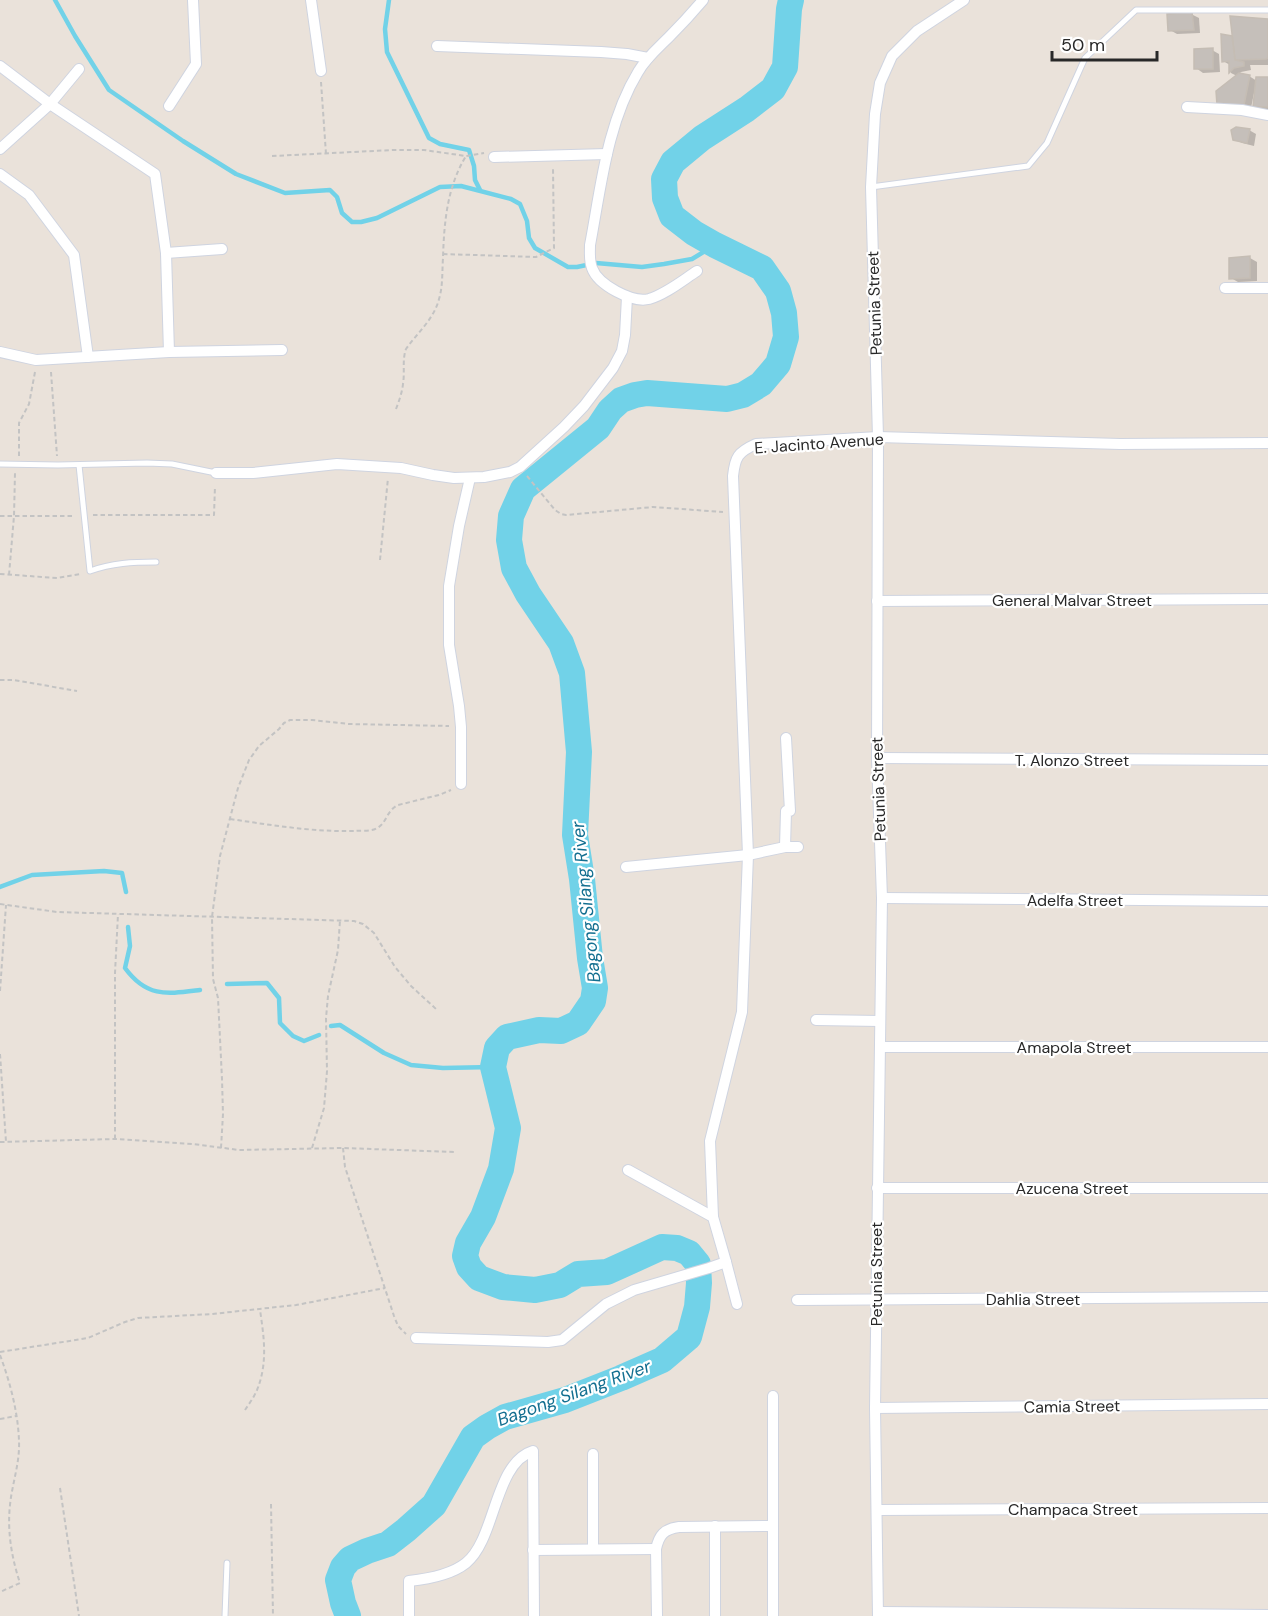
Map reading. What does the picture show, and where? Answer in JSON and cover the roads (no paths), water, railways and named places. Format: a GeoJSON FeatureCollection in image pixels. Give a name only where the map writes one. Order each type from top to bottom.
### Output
{"type":"FeatureCollection","features":[{"type":"Feature","properties":{"kind":"street"},"geometry":{"type":"LineString","coordinates":[[169,106],[196,64],[193,0]]}},
{"type":"Feature","properties":{"kind":"street"},"geometry":{"type":"LineString","coordinates":[[311,0],[321,71]]}},
{"type":"Feature","properties":{"kind":"street"},"geometry":{"type":"LineString","coordinates":[[697,271],[657,296],[647,300],[637,300],[627,297],[600,279],[592,269],[590,245],[607,154],[625,99],[638,72],[648,58],[703,0]]}},
{"type":"Feature","properties":{"kind":"street","name":"Petunia Street"},"geometry":{"type":"LineString","coordinates":[[878,1614],[875,1408],[882,898],[877,758],[878,437],[871,187],[880,83],[892,56],[917,31],[964,0]]}},
{"type":"Feature","properties":{"kind":"street"},"geometry":{"type":"LineString","coordinates":[[437,46],[610,53],[648,58]]}},
{"type":"Feature","properties":{"kind":"street"},"geometry":{"type":"LineString","coordinates":[[0,66],[50,104],[155,174],[166,253],[169,352]]}},
{"type":"Feature","properties":{"kind":"street"},"geometry":{"type":"LineString","coordinates":[[0,149],[50,104],[79,69]]}},
{"type":"Feature","properties":{"kind":"street"},"geometry":{"type":"LineString","coordinates":[[1187,107],[1242,110],[1268,115]]}},
{"type":"Feature","properties":{"kind":"street"},"geometry":{"type":"LineString","coordinates":[[494,157],[607,154]]}},
{"type":"Feature","properties":{"kind":"street"},"geometry":{"type":"LineString","coordinates":[[0,174],[29,195],[74,255],[88,357]]}},
{"type":"Feature","properties":{"kind":"street"},"geometry":{"type":"LineString","coordinates":[[166,253],[222,249]]}},
{"type":"Feature","properties":{"kind":"street"},"geometry":{"type":"LineString","coordinates":[[1224,288],[1268,288]]}},
{"type":"Feature","properties":{"kind":"street"},"geometry":{"type":"LineString","coordinates":[[216,473],[253,473],[337,464],[389,466],[433,475],[470,478],[497,476],[520,467],[584,406],[613,368],[622,351],[627,297]]}},
{"type":"Feature","properties":{"kind":"street"},"geometry":{"type":"LineString","coordinates":[[0,352],[36,360],[50,360],[169,352],[282,350]]}},
{"type":"Feature","properties":{"kind":"street","name":"E. Jacinto Avenue"},"geometry":{"type":"LineString","coordinates":[[736,1304],[713,1217],[710,1141],[742,1012],[748,855],[733,476],[735,462],[742,450],[756,444],[878,437],[1120,444],[1268,443]]}},
{"type":"Feature","properties":{"kind":"street"},"geometry":{"type":"LineString","coordinates":[[461,784],[461,726],[449,645],[448,586],[470,478]]}},
{"type":"Feature","properties":{"kind":"street","name":"General Malvar Street"},"geometry":{"type":"LineString","coordinates":[[877,601],[1268,599]]}},
{"type":"Feature","properties":{"kind":"street"},"geometry":{"type":"LineString","coordinates":[[785,847],[786,811],[790,811],[786,738]]}},
{"type":"Feature","properties":{"kind":"street","name":"T. Alonzo Street"},"geometry":{"type":"LineString","coordinates":[[877,758],[1268,760]]}},
{"type":"Feature","properties":{"kind":"street"},"geometry":{"type":"LineString","coordinates":[[626,867],[748,855],[785,847],[798,848]]}},
{"type":"Feature","properties":{"kind":"street","name":"Adelfa Street"},"geometry":{"type":"LineString","coordinates":[[882,898],[1268,901]]}},
{"type":"Feature","properties":{"kind":"street"},"geometry":{"type":"LineString","coordinates":[[816,1020],[880,1021]]}},
{"type":"Feature","properties":{"kind":"street","name":"Amapola Street"},"geometry":{"type":"LineString","coordinates":[[880,1047],[1268,1047]]}},
{"type":"Feature","properties":{"kind":"street"},"geometry":{"type":"LineString","coordinates":[[628,1170],[713,1217]]}},
{"type":"Feature","properties":{"kind":"street","name":"Azucena Street"},"geometry":{"type":"LineString","coordinates":[[877,1188],[1268,1188]]}},
{"type":"Feature","properties":{"kind":"street"},"geometry":{"type":"LineString","coordinates":[[416,1338],[548,1342],[562,1340],[592,1314],[617,1297],[726,1262]]}},
{"type":"Feature","properties":{"kind":"street","name":"Dahlia Street"},"geometry":{"type":"LineString","coordinates":[[797,1300],[1268,1298]]}},
{"type":"Feature","properties":{"kind":"street"},"geometry":{"type":"LineString","coordinates":[[772,1396],[772,1616]]}},
{"type":"Feature","properties":{"kind":"street","name":"Camia Street"},"geometry":{"type":"LineString","coordinates":[[875,1408],[1268,1404]]}},
{"type":"Feature","properties":{"kind":"street"},"geometry":{"type":"LineString","coordinates":[[409,1616],[409,1581],[444,1574],[468,1562],[486,1530],[512,1468],[521,1456],[533,1451],[534,1616]]}},
{"type":"Feature","properties":{"kind":"street"},"geometry":{"type":"LineString","coordinates":[[593,1454],[593,1549]]}},
{"type":"Feature","properties":{"kind":"street","name":"Champaca Street"},"geometry":{"type":"LineString","coordinates":[[878,1510],[1268,1508]]}},
{"type":"Feature","properties":{"kind":"street"},"geometry":{"type":"LineString","coordinates":[[657,1616],[656,1549],[663,1532],[670,1528],[772,1526]]}},
{"type":"Feature","properties":{"kind":"street"},"geometry":{"type":"LineString","coordinates":[[715,1527],[715,1616]]}},
{"type":"Feature","properties":{"kind":"street"},"geometry":{"type":"LineString","coordinates":[[533,1550],[656,1549]]}},
{"type":"Feature","properties":{"kind":"street"},"geometry":{"type":"LineString","coordinates":[[878,1614],[1268,1615]]}},
{"type":"Feature","properties":{"kind":"lane"},"geometry":{"type":"LineString","coordinates":[[871,187],[1028,166],[1047,143],[1085,58],[1136,10],[1268,10]]}},
{"type":"Feature","properties":{"kind":"lane"},"geometry":{"type":"LineString","coordinates":[[0,464],[172,464],[216,473]]}},
{"type":"Feature","properties":{"kind":"lane"},"geometry":{"type":"LineString","coordinates":[[79,465],[90,572],[100,567],[125,562],[156,562]]}},
{"type":"Feature","properties":{"kind":"lane"},"geometry":{"type":"LineString","coordinates":[[225,1616],[227,1563]]}},
{"type":"Feature","properties":{"kind":"waterway"},"geometry":{"type":"LineString","coordinates":[[55,0],[109,90],[236,174],[285,193],[330,190],[337,197],[342,213],[352,222],[377,218],[440,187],[461,186],[511,199],[520,204],[527,221],[529,238],[535,248],[568,267],[596,263],[642,267],[664,264],[692,259],[715,245]]}},
{"type":"Feature","properties":{"kind":"waterway"},"geometry":{"type":"LineString","coordinates":[[389,0],[385,29],[387,52],[429,138],[440,144],[469,150],[475,180],[480,190]]}},
{"type":"Feature","properties":{"kind":"waterway","name":"Bagong Silang River"},"geometry":{"type":"LineString","coordinates":[[348,1616],[338,1580],[343,1567],[350,1559],[388,1544],[434,1505],[473,1437],[505,1417],[565,1400],[662,1360],[689,1337],[697,1307],[698,1264],[689,1253],[677,1248],[662,1247],[607,1272],[578,1274],[560,1285],[535,1290],[503,1287],[479,1278],[469,1267],[465,1256],[468,1243],[483,1217],[501,1169],[508,1128],[493,1067],[497,1048],[507,1037],[539,1030],[561,1031],[578,1023],[593,1001],[595,988],[575,835],[579,752],[572,673],[561,643],[528,594],[514,568],[509,540],[511,516],[523,489],[598,428],[610,410],[621,400],[647,393],[727,399],[743,395],[761,384],[778,364],[786,337],[784,313],[778,291],[762,268],[694,233],[672,216],[665,198],[664,179],[673,162],[702,138],[773,89],[785,67],[791,0]]}},
{"type":"Feature","properties":{"kind":"waterway"},"geometry":{"type":"LineString","coordinates":[[0,887],[32,875],[104,871],[122,873],[126,892]]}},
{"type":"Feature","properties":{"kind":"waterway"},"geometry":{"type":"LineString","coordinates":[[128,927],[130,946],[125,968],[133,978],[141,985],[158,992],[200,990]]}},
{"type":"Feature","properties":{"kind":"waterway"},"geometry":{"type":"LineString","coordinates":[[227,984],[267,983],[279,998],[280,1023],[293,1036],[304,1041],[319,1035]]}},
{"type":"Feature","properties":{"kind":"waterway"},"geometry":{"type":"LineString","coordinates":[[331,1026],[340,1025],[384,1053],[411,1065],[443,1068],[493,1067]]}}]}
